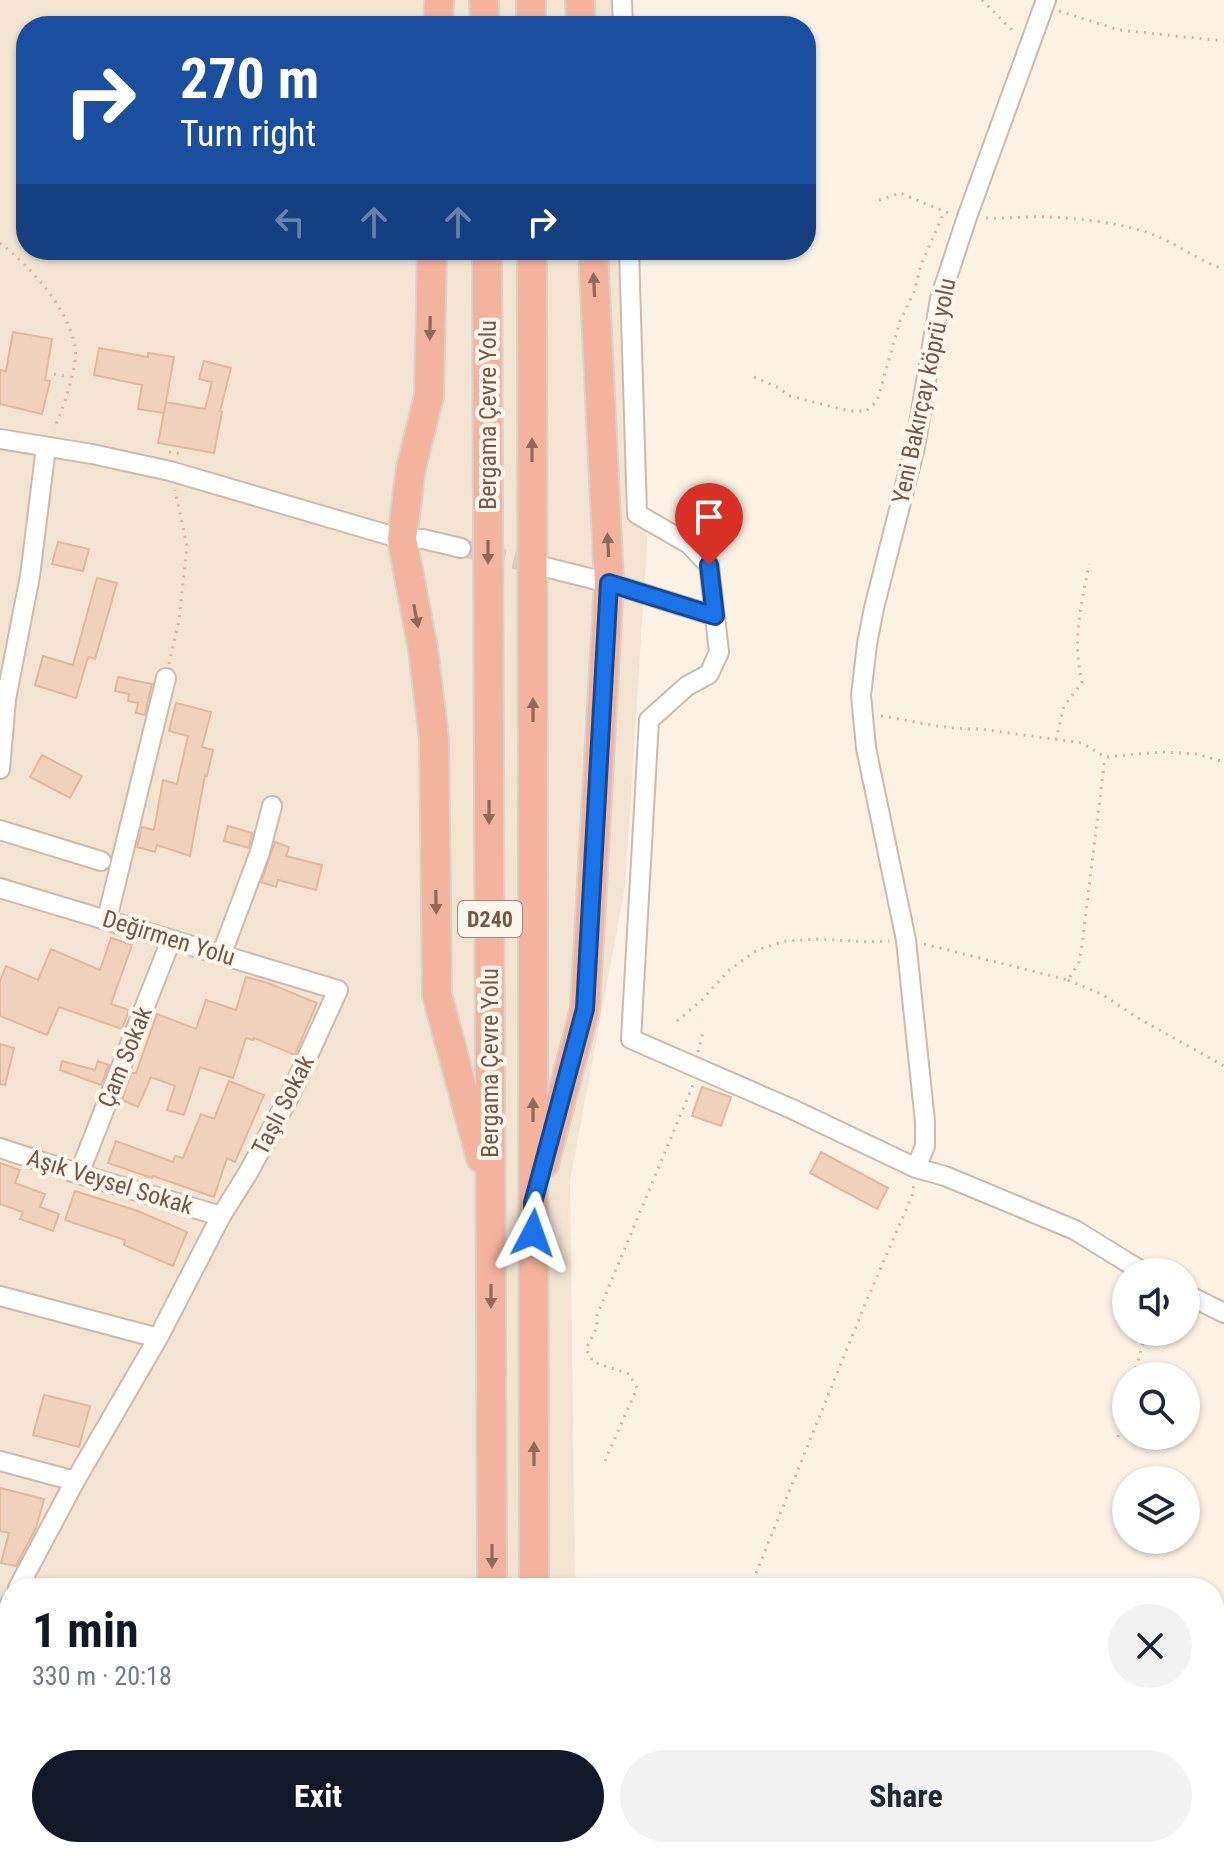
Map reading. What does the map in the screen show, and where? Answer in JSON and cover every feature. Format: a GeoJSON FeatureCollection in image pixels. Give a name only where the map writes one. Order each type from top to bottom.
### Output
{"type":"FeatureCollection","features":[{"type":"Feature","properties":{"kind":"highway"},"geometry":{"type":"LineString","coordinates":[[432,260],[429,396],[411,468],[402,539],[423,649],[434,739],[437,995],[491,1196]]}},
{"type":"Feature","properties":{"kind":"highway","name":"Bergama Çevre Yolu"},"geometry":{"type":"LineString","coordinates":[[487,260],[492,1578]]}},
{"type":"Feature","properties":{"kind":"highway","name":"Bergama Çevre Yolu"},"geometry":{"type":"LineString","coordinates":[[532,260],[534,1578]]}},
{"type":"Feature","properties":{"kind":"highway"},"geometry":{"type":"LineString","coordinates":[[533,1203],[585,1009],[609,583],[593,260]]}},
{"type":"Feature","properties":{"kind":"street","name":"Yeni Bakırçay köprü yolu"},"geometry":{"type":"LineString","coordinates":[[916,1168],[925,1146],[925,1122],[906,940],[866,748],[861,695],[874,608],[915,447],[940,299],[1045,3]]}},
{"type":"Feature","properties":{"kind":"street"},"geometry":{"type":"LineString","coordinates":[[629,260],[637,514],[689,544],[709,565],[719,652],[709,674],[687,686],[649,720],[631,1039],[792,1109],[916,1168],[945,1176],[1075,1230],[1120,1258]]}},
{"type":"Feature","properties":{"kind":"street"},"geometry":{"type":"LineString","coordinates":[[0,439],[170,471],[402,539],[423,539],[461,548]]}},
{"type":"Feature","properties":{"kind":"street"},"geometry":{"type":"LineString","coordinates":[[0,769],[3,693],[30,576],[46,447]]}},
{"type":"Feature","properties":{"kind":"street"},"geometry":{"type":"LineString","coordinates":[[545,567],[715,616]]}},
{"type":"Feature","properties":{"kind":"street"},"geometry":{"type":"LineString","coordinates":[[107,919],[166,678]]}},
{"type":"Feature","properties":{"kind":"street"},"geometry":{"type":"LineString","coordinates":[[222,953],[260,852],[272,806]]}},
{"type":"Feature","properties":{"kind":"street"},"geometry":{"type":"LineString","coordinates":[[0,830],[101,861]]}},
{"type":"Feature","properties":{"kind":"street","name":"Değirmen Yolu"},"geometry":{"type":"LineString","coordinates":[[0,888],[338,990]]}},
{"type":"Feature","properties":{"kind":"street","name":"Çam Sokak"},"geometry":{"type":"LineString","coordinates":[[79,1174],[171,940]]}},
{"type":"Feature","properties":{"kind":"street","name":"Taşlı Sokak"},"geometry":{"type":"LineString","coordinates":[[23,1578],[290,1095],[338,990]]}},
{"type":"Feature","properties":{"kind":"street","name":"Aşık Veysel Sokak"},"geometry":{"type":"LineString","coordinates":[[0,1148],[221,1216]]}},
{"type":"Feature","properties":{"kind":"street"},"geometry":{"type":"LineString","coordinates":[[0,1296],[158,1338]]}},
{"type":"Feature","properties":{"kind":"street"},"geometry":{"type":"LineString","coordinates":[[1200,1301],[1224,1313]]}},
{"type":"Feature","properties":{"kind":"street"},"geometry":{"type":"LineString","coordinates":[[0,1461],[75,1481]]}},
{"type":"Feature","properties":{"kind":"path"},"geometry":{"type":"LineString","coordinates":[[982,0],[1012,31],[1031,43]]}},
{"type":"Feature","properties":{"kind":"path"},"geometry":{"type":"LineString","coordinates":[[1045,3],[1119,30],[1224,41]]}},
{"type":"Feature","properties":{"kind":"path"},"geometry":{"type":"LineString","coordinates":[[879,200],[900,193],[944,212],[967,217],[1049,217],[1146,232],[1204,263],[1224,269]]}},
{"type":"Feature","properties":{"kind":"path"},"geometry":{"type":"LineString","coordinates":[[754,377],[790,396],[849,411],[866,411],[877,401],[900,321],[944,212]]}},
{"type":"Feature","properties":{"kind":"path"},"geometry":{"type":"LineString","coordinates":[[0,243],[16,258]]}},
{"type":"Feature","properties":{"kind":"path"},"geometry":{"type":"LineString","coordinates":[[18,260],[38,278],[63,315],[76,348],[63,410],[46,447]]}},
{"type":"Feature","properties":{"kind":"path"},"geometry":{"type":"LineString","coordinates":[[54,374],[71,377]]}},
{"type":"Feature","properties":{"kind":"path"},"geometry":{"type":"LineString","coordinates":[[166,678],[179,620],[187,546],[170,471]]}},
{"type":"Feature","properties":{"kind":"path"},"geometry":{"type":"LineString","coordinates":[[1056,740],[1064,706],[1082,683],[1077,660],[1077,627],[1089,564]]}},
{"type":"Feature","properties":{"kind":"path"},"geometry":{"type":"LineString","coordinates":[[862,713],[937,726],[1082,743],[1105,757],[1162,752],[1197,754],[1224,762]]}},
{"type":"Feature","properties":{"kind":"path"},"geometry":{"type":"LineString","coordinates":[[1068,980],[1079,962],[1082,945],[1105,757]]}},
{"type":"Feature","properties":{"kind":"path"},"geometry":{"type":"LineString","coordinates":[[677,1021],[703,999],[728,971],[757,950],[786,941],[906,940],[1068,980],[1103,995],[1224,1066]]}},
{"type":"Feature","properties":{"kind":"path"},"geometry":{"type":"LineString","coordinates":[[605,1461],[637,1388],[629,1374],[593,1362],[586,1349],[597,1327],[597,1315],[700,1069]]}},
{"type":"Feature","properties":{"kind":"path"},"geometry":{"type":"LineString","coordinates":[[754,1578],[912,1196],[916,1168]]}},
{"type":"Feature","properties":{"kind":"shaded area"},"geometry":{"type":"Polygon","coordinates":[[[0,0],[626,0],[627,16],[16,16],[16,260],[636,260],[647,545],[625,887],[570,1181],[575,1578],[0,1578],[0,0]]]}},
{"type":"Feature","properties":{"kind":"building"},"geometry":{"type":"Polygon","coordinates":[[[13,332],[52,339],[45,380],[50,381],[42,414],[0,404],[0,370],[6,371],[13,332]]]}},
{"type":"Feature","properties":{"kind":"building"},"geometry":{"type":"Polygon","coordinates":[[[99,348],[148,357],[148,353],[174,357],[164,413],[138,409],[142,385],[94,375],[99,348]]]}},
{"type":"Feature","properties":{"kind":"building"},"geometry":{"type":"Polygon","coordinates":[[[204,361],[231,368],[214,453],[158,443],[166,402],[205,409],[212,382],[199,379],[204,361]]]}},
{"type":"Feature","properties":{"kind":"building"},"geometry":{"type":"Polygon","coordinates":[[[58,542],[89,549],[83,571],[52,564],[58,542]]]}},
{"type":"Feature","properties":{"kind":"building"},"geometry":{"type":"Polygon","coordinates":[[[97,578],[117,583],[95,659],[88,657],[76,698],[35,685],[43,656],[73,665],[97,578]]]}},
{"type":"Feature","properties":{"kind":"building"},"geometry":{"type":"Polygon","coordinates":[[[118,677],[152,684],[145,715],[136,713],[138,703],[128,701],[129,694],[115,691],[118,677]]]}},
{"type":"Feature","properties":{"kind":"building"},"geometry":{"type":"Polygon","coordinates":[[[176,703],[211,712],[202,747],[213,750],[205,775],[190,856],[157,845],[155,852],[137,847],[142,827],[154,830],[163,780],[177,784],[188,736],[169,731],[176,703]]]}},
{"type":"Feature","properties":{"kind":"building"},"geometry":{"type":"Polygon","coordinates":[[[42,755],[82,776],[70,798],[30,777],[42,755]]]}},
{"type":"Feature","properties":{"kind":"building"},"geometry":{"type":"Polygon","coordinates":[[[228,826],[252,833],[249,848],[224,841],[228,826]]]}},
{"type":"Feature","properties":{"kind":"building"},"geometry":{"type":"Polygon","coordinates":[[[275,842],[289,847],[286,856],[322,865],[316,890],[278,880],[276,887],[261,882],[275,842]]]}},
{"type":"Feature","properties":{"kind":"building"},"geometry":{"type":"Polygon","coordinates":[[[111,938],[132,945],[111,1004],[129,1010],[122,1029],[59,1007],[47,1035],[0,1016],[0,981],[6,966],[38,980],[51,949],[100,970],[111,938]]]}},
{"type":"Feature","properties":{"kind":"building"},"geometry":{"type":"Polygon","coordinates":[[[246,977],[317,1003],[295,1055],[254,1038],[246,1038],[233,1078],[200,1067],[184,1115],[167,1110],[175,1086],[151,1077],[138,1107],[122,1100],[131,1073],[136,1073],[157,1014],[196,1029],[206,1000],[236,1010],[246,977]]]}},
{"type":"Feature","properties":{"kind":"building"},"geometry":{"type":"Polygon","coordinates":[[[0,1044],[14,1048],[5,1085],[0,1084],[0,1044]]]}},
{"type":"Feature","properties":{"kind":"building"},"geometry":{"type":"Polygon","coordinates":[[[62,1061],[95,1070],[98,1061],[109,1065],[101,1085],[60,1070],[62,1061]]]}},
{"type":"Feature","properties":{"kind":"building"},"geometry":{"type":"Polygon","coordinates":[[[229,1081],[264,1095],[235,1162],[227,1158],[214,1197],[108,1163],[116,1141],[173,1162],[175,1156],[183,1158],[201,1114],[214,1119],[229,1081]]]}},
{"type":"Feature","properties":{"kind":"building"},"geometry":{"type":"Polygon","coordinates":[[[702,1087],[731,1097],[721,1126],[692,1116],[702,1087]]]}},
{"type":"Feature","properties":{"kind":"building"},"geometry":{"type":"Polygon","coordinates":[[[821,1152],[888,1188],[877,1209],[810,1173],[821,1152]]]}},
{"type":"Feature","properties":{"kind":"building"},"geometry":{"type":"Polygon","coordinates":[[[0,1163],[20,1170],[15,1183],[45,1194],[40,1207],[59,1214],[53,1231],[20,1219],[23,1212],[0,1204],[0,1163]]]}},
{"type":"Feature","properties":{"kind":"building"},"geometry":{"type":"Polygon","coordinates":[[[75,1191],[138,1211],[187,1232],[173,1266],[124,1245],[125,1240],[65,1220],[75,1191]]]}},
{"type":"Feature","properties":{"kind":"building"},"geometry":{"type":"Polygon","coordinates":[[[44,1395],[90,1406],[79,1447],[33,1435],[44,1395]]]}},
{"type":"Feature","properties":{"kind":"building"},"geometry":{"type":"Polygon","coordinates":[[[0,1488],[44,1499],[36,1528],[16,1566],[1,1563],[9,1533],[0,1531],[0,1488]]]}},
{"type":"Feature","properties":{"kind":"tunnel"},"geometry":{"type":"LineString","coordinates":[[461,548],[540,566]]}},
{"type":"Feature","properties":{"kind":"route"},"geometry":{"type":"LineString","coordinates":[[533,1233],[533,1203],[585,1009],[609,583],[715,616],[709,565]]}}]}
